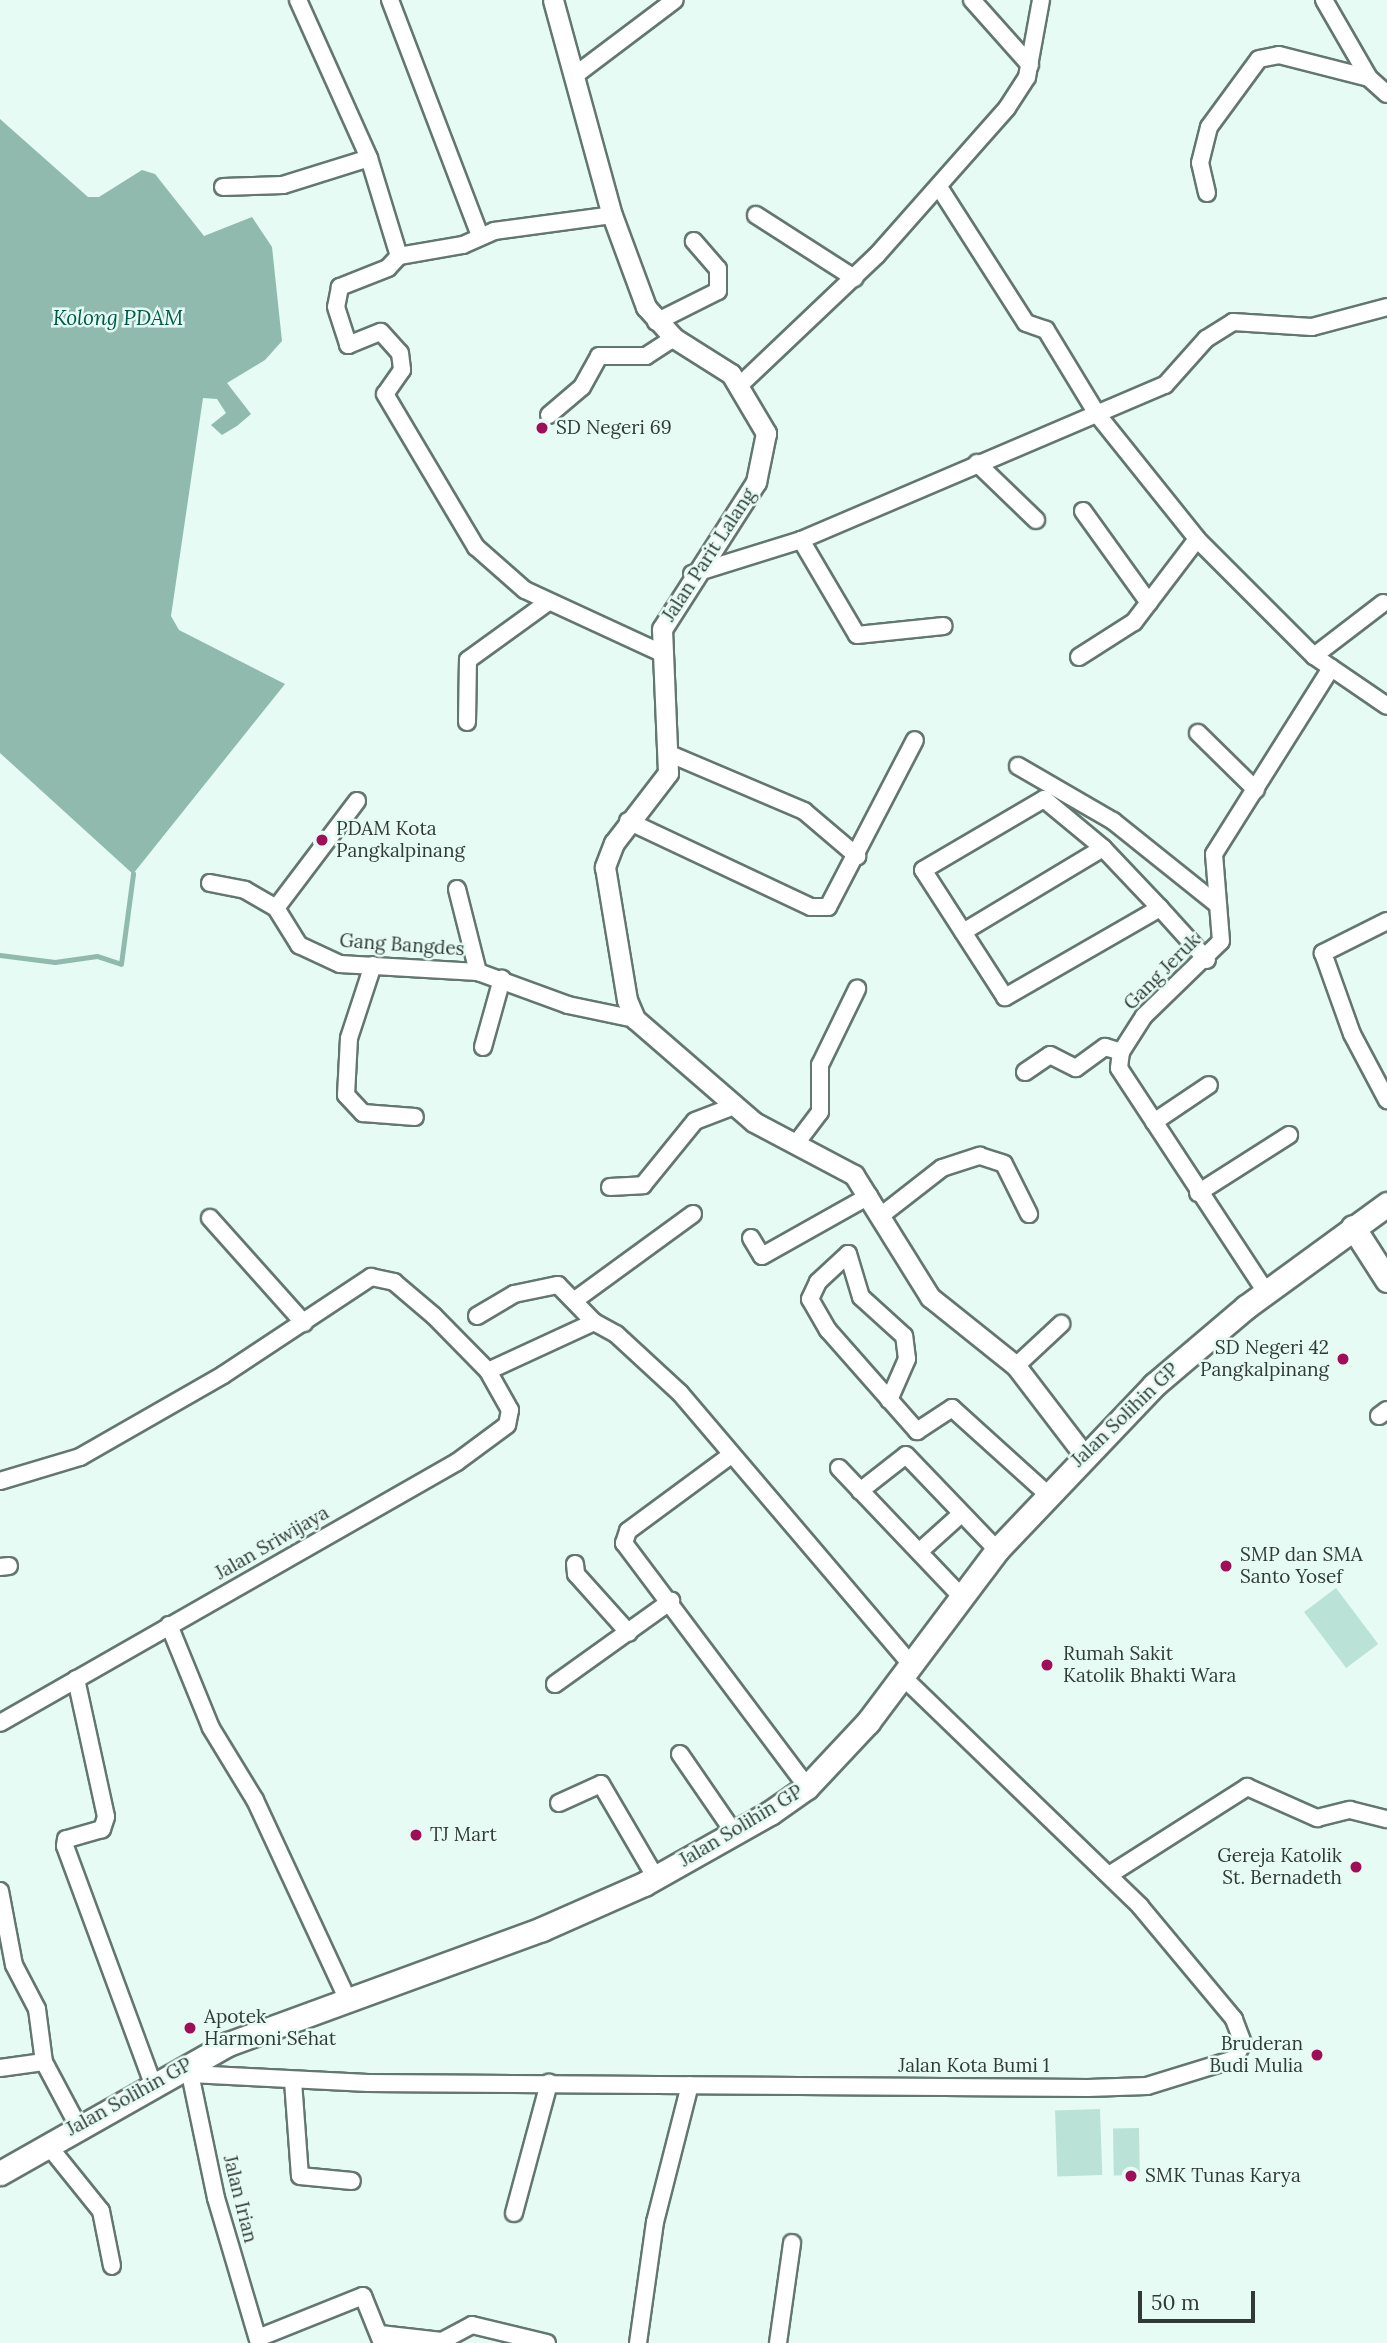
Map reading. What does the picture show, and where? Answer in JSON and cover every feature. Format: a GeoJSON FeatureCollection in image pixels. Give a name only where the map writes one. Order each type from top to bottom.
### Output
{"type":"FeatureCollection","features":[{"type":"Feature","properties":{"kind":"main road","name":"Jalan Solihin GP"},"geometry":{"type":"LineString","coordinates":[[0,2173],[152,2081],[189,2069],[348,2000],[542,1929],[656,1878],[734,1834],[807,1787],[908,1673],[997,1550],[1046,1493],[1154,1385],[1266,1292],[1387,1204]]}},
{"type":"Feature","properties":{"kind":"main road"},"geometry":{"type":"LineString","coordinates":[[1353,1227],[1387,1280]]}},
{"type":"Feature","properties":{"kind":"street"},"geometry":{"type":"LineString","coordinates":[[298,0],[369,158],[399,256]]}},
{"type":"Feature","properties":{"kind":"street"},"geometry":{"type":"LineString","coordinates":[[390,0],[480,236]]}},
{"type":"Feature","properties":{"kind":"street","name":"Jalan Parit Lalang"},"geometry":{"type":"LineString","coordinates":[[553,0],[612,215],[634,282],[656,322],[740,385],[766,433],[761,468],[669,611],[659,652],[670,754],[663,784],[628,821],[607,856],[604,881],[635,1019]]}},
{"type":"Feature","properties":{"kind":"street"},"geometry":{"type":"LineString","coordinates":[[575,76],[675,0]]}},
{"type":"Feature","properties":{"kind":"street"},"geometry":{"type":"LineString","coordinates":[[972,0],[1030,65]]}},
{"type":"Feature","properties":{"kind":"street"},"geometry":{"type":"LineString","coordinates":[[740,385],[854,278],[939,187],[1007,108],[1030,65],[1041,0]]}},
{"type":"Feature","properties":{"kind":"street"},"geometry":{"type":"LineString","coordinates":[[1324,0],[1369,78],[1387,94]]}},
{"type":"Feature","properties":{"kind":"street"},"geometry":{"type":"LineString","coordinates":[[1207,193],[1200,163],[1209,127],[1259,59],[1279,55],[1369,78]]}},
{"type":"Feature","properties":{"kind":"street"},"geometry":{"type":"LineString","coordinates":[[223,187],[283,185],[369,158]]}},
{"type":"Feature","properties":{"kind":"street"},"geometry":{"type":"LineString","coordinates":[[939,187],[1026,323],[1046,330],[1097,414],[1197,539],[1314,656],[1387,706]]}},
{"type":"Feature","properties":{"kind":"street"},"geometry":{"type":"LineString","coordinates":[[612,215],[480,236],[456,247],[399,256],[388,268],[338,289],[346,342],[386,334],[404,363],[385,394],[459,520],[492,566],[548,602],[659,652]]}},
{"type":"Feature","properties":{"kind":"street"},"geometry":{"type":"LineString","coordinates":[[757,215],[854,278]]}},
{"type":"Feature","properties":{"kind":"street"},"geometry":{"type":"LineString","coordinates":[[656,322],[718,291],[718,269],[694,241]]}},
{"type":"Feature","properties":{"kind":"street"},"geometry":{"type":"LineString","coordinates":[[692,574],[801,540],[976,463],[1165,385],[1206,339],[1233,322],[1312,327],[1387,307]]}},
{"type":"Feature","properties":{"kind":"street"},"geometry":{"type":"LineString","coordinates":[[549,415],[582,387],[599,356],[646,356],[674,338]]}},
{"type":"Feature","properties":{"kind":"street"},"geometry":{"type":"LineString","coordinates":[[976,463],[1036,520]]}},
{"type":"Feature","properties":{"kind":"street"},"geometry":{"type":"LineString","coordinates":[[1083,510],[1149,603]]}},
{"type":"Feature","properties":{"kind":"street"},"geometry":{"type":"LineString","coordinates":[[1079,657],[1118,637],[1149,603],[1197,539]]}},
{"type":"Feature","properties":{"kind":"street"},"geometry":{"type":"LineString","coordinates":[[801,540],[857,635],[944,626]]}},
{"type":"Feature","properties":{"kind":"street"},"geometry":{"type":"LineString","coordinates":[[467,722],[468,660],[548,602]]}},
{"type":"Feature","properties":{"kind":"street"},"geometry":{"type":"LineString","coordinates":[[1314,656],[1383,603]]}},
{"type":"Feature","properties":{"kind":"street","name":"Gang Jeruk"},"geometry":{"type":"LineString","coordinates":[[1121,1052],[1144,1016],[1207,960],[1221,941],[1214,854],[1331,668]]}},
{"type":"Feature","properties":{"kind":"street"},"geometry":{"type":"LineString","coordinates":[[1198,733],[1256,790]]}},
{"type":"Feature","properties":{"kind":"street"},"geometry":{"type":"LineString","coordinates":[[628,821],[819,909],[834,903],[915,740]]}},
{"type":"Feature","properties":{"kind":"street"},"geometry":{"type":"LineString","coordinates":[[670,754],[804,811],[857,856]]}},
{"type":"Feature","properties":{"kind":"street"},"geometry":{"type":"LineString","coordinates":[[1018,766],[1113,821],[1218,905]]}},
{"type":"Feature","properties":{"kind":"street"},"geometry":{"type":"LineString","coordinates":[[1160,908],[1005,997],[923,870],[1044,799],[1103,848],[1160,908],[1207,960]]}},
{"type":"Feature","properties":{"kind":"street"},"geometry":{"type":"LineString","coordinates":[[209,883],[245,890],[276,908],[357,801]]}},
{"type":"Feature","properties":{"kind":"street"},"geometry":{"type":"LineString","coordinates":[[963,932],[1103,848]]}},
{"type":"Feature","properties":{"kind":"street"},"geometry":{"type":"LineString","coordinates":[[457,889],[478,972]]}},
{"type":"Feature","properties":{"kind":"street","name":"Gang Bangdes"},"geometry":{"type":"LineString","coordinates":[[276,908],[308,951],[340,964],[478,972],[568,1005],[635,1019]]}},
{"type":"Feature","properties":{"kind":"street"},"geometry":{"type":"LineString","coordinates":[[1387,921],[1323,953],[1352,1034],[1387,1100]]}},
{"type":"Feature","properties":{"kind":"street"},"geometry":{"type":"LineString","coordinates":[[373,965],[349,1038],[346,1094],[363,1113],[415,1117]]}},
{"type":"Feature","properties":{"kind":"street"},"geometry":{"type":"LineString","coordinates":[[483,1047],[502,979]]}},
{"type":"Feature","properties":{"kind":"street"},"geometry":{"type":"LineString","coordinates":[[795,1145],[820,1112],[820,1065],[857,989]]}},
{"type":"Feature","properties":{"kind":"street"},"geometry":{"type":"LineString","coordinates":[[635,1019],[734,1106],[795,1145],[844,1167],[883,1214],[930,1297],[1016,1366],[1084,1455]]}},
{"type":"Feature","properties":{"kind":"street"},"geometry":{"type":"LineString","coordinates":[[1026,1072],[1050,1055],[1076,1068],[1105,1047],[1121,1052],[1123,1080],[1154,1122],[1198,1193],[1266,1292]]}},
{"type":"Feature","properties":{"kind":"street"},"geometry":{"type":"LineString","coordinates":[[1154,1122],[1209,1085]]}},
{"type":"Feature","properties":{"kind":"street"},"geometry":{"type":"LineString","coordinates":[[610,1187],[643,1185],[695,1121],[734,1106]]}},
{"type":"Feature","properties":{"kind":"street"},"geometry":{"type":"LineString","coordinates":[[1198,1193],[1289,1135]]}},
{"type":"Feature","properties":{"kind":"street"},"geometry":{"type":"LineString","coordinates":[[883,1214],[942,1168],[980,1156],[1004,1164],[1029,1214]]}},
{"type":"Feature","properties":{"kind":"street"},"geometry":{"type":"LineString","coordinates":[[751,1238],[762,1255],[869,1196]]}},
{"type":"Feature","properties":{"kind":"street"},"geometry":{"type":"LineString","coordinates":[[477,1316],[514,1294],[542,1286],[563,1287],[575,1300],[693,1214]]}},
{"type":"Feature","properties":{"kind":"street"},"geometry":{"type":"LineString","coordinates":[[210,1218],[304,1323]]}},
{"type":"Feature","properties":{"kind":"street"},"geometry":{"type":"LineString","coordinates":[[889,1400],[907,1359],[904,1336],[860,1297],[848,1254],[818,1282],[810,1304],[889,1400],[917,1431],[952,1408],[1046,1493]]}},
{"type":"Feature","properties":{"kind":"street"},"geometry":{"type":"LineString","coordinates":[[0,1481],[80,1457],[304,1323],[359,1281],[384,1277],[488,1371],[594,1322]]}},
{"type":"Feature","properties":{"kind":"street","name":"Jalan Kota Bumi 1"},"geometry":{"type":"LineString","coordinates":[[189,2069],[293,2081],[1130,2087],[1234,2059],[1243,2043],[1234,2019],[1109,1875],[908,1673],[731,1455],[648,1360],[594,1322],[575,1300]]}},
{"type":"Feature","properties":{"kind":"street"},"geometry":{"type":"LineString","coordinates":[[1016,1366],[1061,1324]]}},
{"type":"Feature","properties":{"kind":"street","name":"Jalan Sriwijaya"},"geometry":{"type":"LineString","coordinates":[[0,1723],[500,1432],[510,1410],[488,1371]]}},
{"type":"Feature","properties":{"kind":"street"},"geometry":{"type":"LineString","coordinates":[[860,1491],[902,1454],[997,1550]]}},
{"type":"Feature","properties":{"kind":"street"},"geometry":{"type":"LineString","coordinates":[[731,1455],[625,1537],[807,1787]]}},
{"type":"Feature","properties":{"kind":"street"},"geometry":{"type":"LineString","coordinates":[[839,1468],[962,1597]]}},
{"type":"Feature","properties":{"kind":"street"},"geometry":{"type":"LineString","coordinates":[[920,1551],[960,1515]]}},
{"type":"Feature","properties":{"kind":"street"},"geometry":{"type":"LineString","coordinates":[[575,1564],[576,1574],[629,1633]]}},
{"type":"Feature","properties":{"kind":"street"},"geometry":{"type":"LineString","coordinates":[[555,1684],[671,1601]]}},
{"type":"Feature","properties":{"kind":"street"},"geometry":{"type":"LineString","coordinates":[[169,1625],[211,1728],[255,1800],[348,2000]]}},
{"type":"Feature","properties":{"kind":"street"},"geometry":{"type":"LineString","coordinates":[[76,1679],[106,1817],[102,1829],[64,1842],[108,1976],[152,2081]]}},
{"type":"Feature","properties":{"kind":"street"},"geometry":{"type":"LineString","coordinates":[[680,1754],[734,1834]]}},
{"type":"Feature","properties":{"kind":"street"},"geometry":{"type":"LineString","coordinates":[[559,1803],[601,1784],[656,1878]]}},
{"type":"Feature","properties":{"kind":"street"},"geometry":{"type":"LineString","coordinates":[[1109,1875],[1247,1787],[1317,1818],[1350,1810],[1387,1819]]}},
{"type":"Feature","properties":{"kind":"street"},"geometry":{"type":"LineString","coordinates":[[0,1891],[7,1967],[37,2009],[44,2062],[77,2124]]}},
{"type":"Feature","properties":{"kind":"street"},"geometry":{"type":"LineString","coordinates":[[0,2068],[44,2062]]}},
{"type":"Feature","properties":{"kind":"street","name":"Jalan Irian"},"geometry":{"type":"LineString","coordinates":[[189,2069],[216,2198],[259,2340]]}},
{"type":"Feature","properties":{"kind":"street"},"geometry":{"type":"LineString","coordinates":[[293,2081],[300,2176],[352,2181]]}},
{"type":"Feature","properties":{"kind":"street"},"geometry":{"type":"LineString","coordinates":[[514,2213],[549,2083]]}},
{"type":"Feature","properties":{"kind":"street"},"geometry":{"type":"LineString","coordinates":[[638,2343],[655,2222],[690,2085]]}},
{"type":"Feature","properties":{"kind":"street"},"geometry":{"type":"LineString","coordinates":[[47,2144],[101,2211],[112,2266]]}},
{"type":"Feature","properties":{"kind":"street"},"geometry":{"type":"LineString","coordinates":[[778,2343],[792,2243]]}},
{"type":"Feature","properties":{"kind":"street"},"geometry":{"type":"LineString","coordinates":[[259,2340],[359,2296],[368,2299],[381,2338],[442,2342],[472,2325],[547,2343]]}},
{"type":"Feature","properties":{"kind":"shaded area"},"geometry":{"type":"Polygon","coordinates":[[[1336,1588],[1378,1644],[1346,1668],[1304,1612],[1336,1588]]]}},
{"type":"Feature","properties":{"kind":"shaded area"},"geometry":{"type":"Polygon","coordinates":[[[1100,2109],[1102,2175],[1057,2177],[1055,2111],[1100,2109]]]}},
{"type":"Feature","properties":{"kind":"shaded area"},"geometry":{"type":"Polygon","coordinates":[[[1113,2128],[1139,2128],[1140,2175],[1114,2175],[1113,2128]]]}},
{"type":"Feature","properties":{"kind":"water","name":"Kolong PDAM"},"geometry":{"type":"Polygon","coordinates":[[[0,119],[88,197],[99,197],[142,170],[155,174],[204,236],[252,217],[272,247],[282,341],[265,360],[227,383],[251,414],[237,426],[222,435],[211,425],[226,413],[217,399],[203,398],[171,616],[179,630],[285,684],[133,874],[0,753],[0,119]]]}},
{"type":"Feature","properties":{"kind":"waterway"},"geometry":{"type":"LineString","coordinates":[[0,955],[55,962],[97,956],[121,964],[133,874]]}},
{"type":"Feature","properties":{"kind":"place","name":"SD Negeri 69"},"geometry":{"type":"Point","coordinates":[542,428]}},
{"type":"Feature","properties":{"kind":"place","name":"PDAM Kota Pangkalpinang"},"geometry":{"type":"Point","coordinates":[322,840]}},
{"type":"Feature","properties":{"kind":"place","name":"SD Negeri 42 Pangkalpinang"},"geometry":{"type":"Point","coordinates":[1343,1359]}},
{"type":"Feature","properties":{"kind":"place","name":"SMP dan SMA Santo Yosef"},"geometry":{"type":"Point","coordinates":[1226,1566]}},
{"type":"Feature","properties":{"kind":"place","name":"Rumah Sakit Katolik Bhakti Wara"},"geometry":{"type":"Point","coordinates":[1047,1665]}},
{"type":"Feature","properties":{"kind":"place","name":"TJ Mart"},"geometry":{"type":"Point","coordinates":[416,1835]}},
{"type":"Feature","properties":{"kind":"place","name":"Gereja Katolik St. Bernadeth"},"geometry":{"type":"Point","coordinates":[1356,1867]}},
{"type":"Feature","properties":{"kind":"place","name":"Apotek Harmoni Sehat"},"geometry":{"type":"Point","coordinates":[190,2028]}},
{"type":"Feature","properties":{"kind":"place","name":"Bruderan Budi Mulia"},"geometry":{"type":"Point","coordinates":[1317,2055]}},
{"type":"Feature","properties":{"kind":"place","name":"SMK Tunas Karya"},"geometry":{"type":"Point","coordinates":[1131,2176]}}]}
